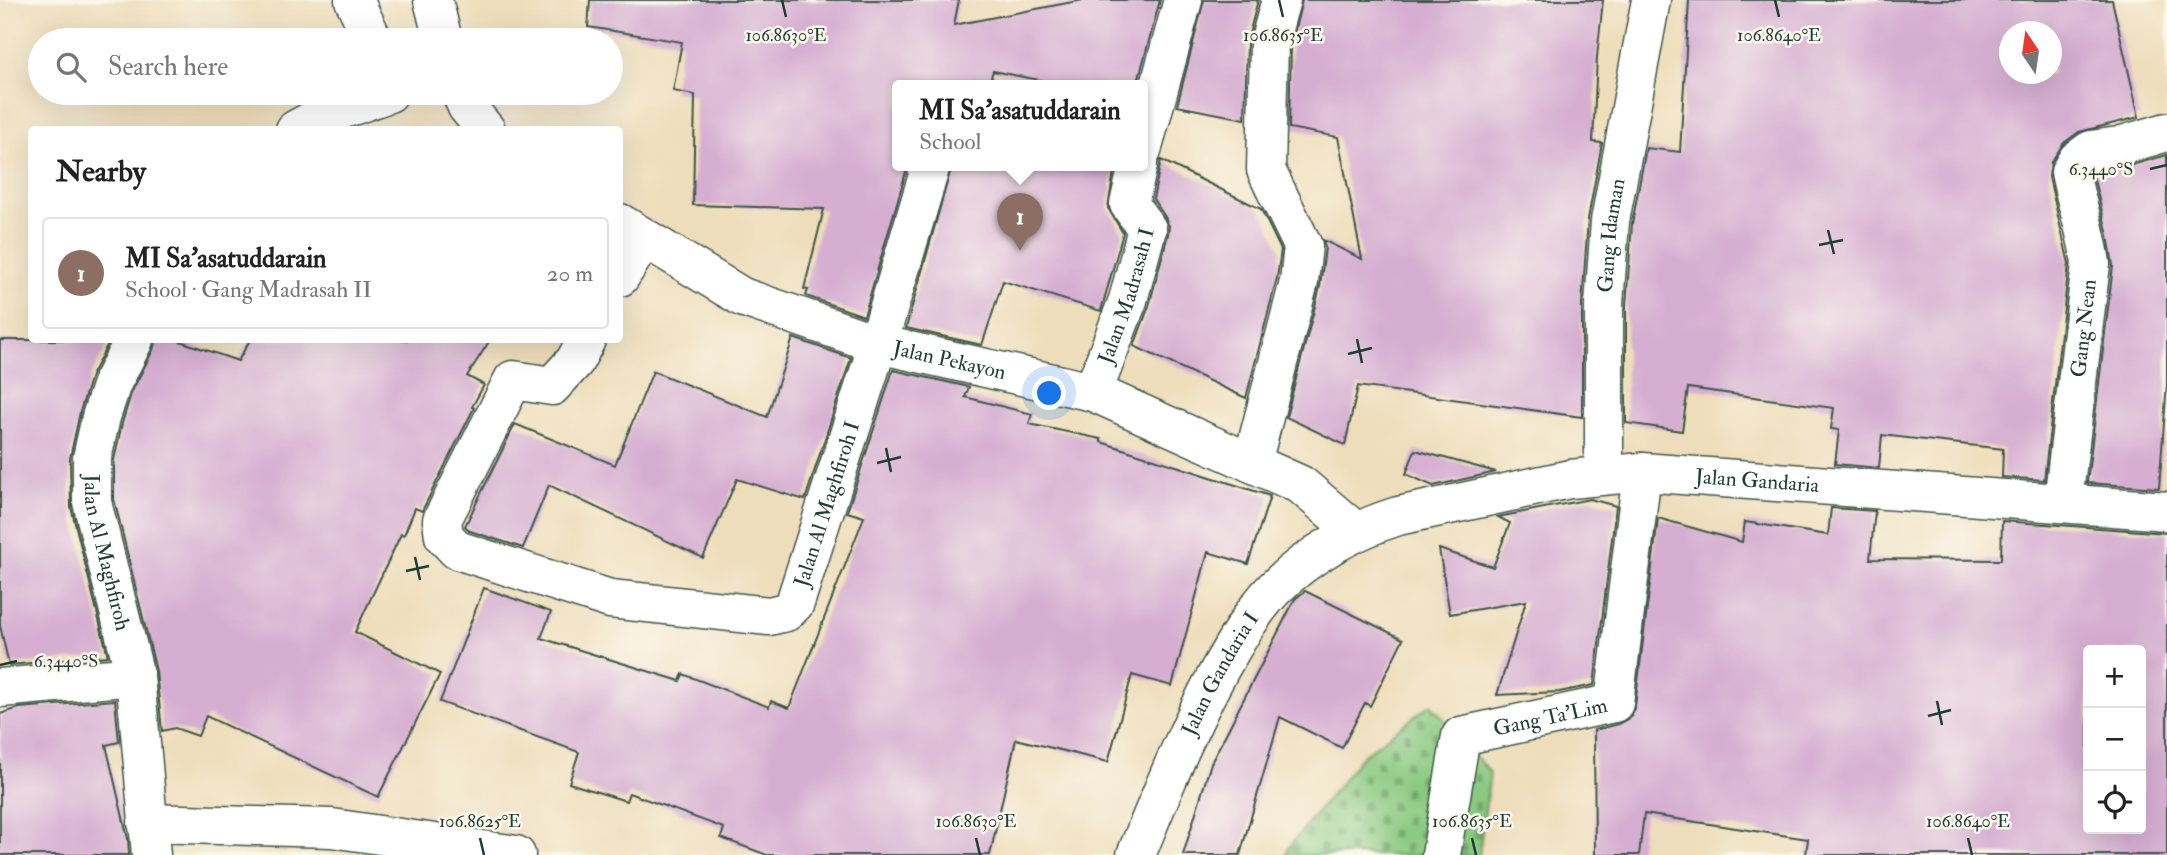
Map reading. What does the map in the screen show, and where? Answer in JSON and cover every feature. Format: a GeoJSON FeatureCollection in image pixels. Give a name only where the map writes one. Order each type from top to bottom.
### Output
{"type":"FeatureCollection","features":[{"type":"Feature","properties":{"kind":"street"},"geometry":{"type":"LineString","coordinates":[[354,0],[367,28]]}},
{"type":"Feature","properties":{"kind":"street"},"geometry":{"type":"LineString","coordinates":[[433,0],[440,28]]}},
{"type":"Feature","properties":{"kind":"street"},"geometry":{"type":"LineString","coordinates":[[1148,131],[1183,0]]}},
{"type":"Feature","properties":{"kind":"street"},"geometry":{"type":"LineString","coordinates":[[1252,463],[1299,282],[1303,246],[1266,170],[1269,43],[1281,0]]}},
{"type":"Feature","properties":{"kind":"street","name":"Gang Idaman"},"geometry":{"type":"LineString","coordinates":[[1604,475],[1604,306],[1611,221],[1651,0]]}},
{"type":"Feature","properties":{"kind":"street"},"geometry":{"type":"LineString","coordinates":[[303,126],[355,105]]}},
{"type":"Feature","properties":{"kind":"street"},"geometry":{"type":"LineString","coordinates":[[466,105],[483,126]]}},
{"type":"Feature","properties":{"kind":"street","name":"Gang Nean"},"geometry":{"type":"LineString","coordinates":[[2063,502],[2091,264],[2087,235],[2077,208],[2070,172],[2077,160],[2091,150],[2119,146],[2167,132]]}},
{"type":"Feature","properties":{"kind":"street"},"geometry":{"type":"LineString","coordinates":[[878,344],[929,171]]}},
{"type":"Feature","properties":{"kind":"street","name":"Jalan Madrasah I"},"geometry":{"type":"LineString","coordinates":[[1093,392],[1128,300],[1147,229],[1129,204],[1137,171]]}},
{"type":"Feature","properties":{"kind":"street"},"geometry":{"type":"LineString","coordinates":[[623,266],[632,231]]}},
{"type":"Feature","properties":{"kind":"street","name":"Jalan Pekayon"},"geometry":{"type":"LineString","coordinates":[[632,231],[742,297],[878,344],[1093,392],[1301,485],[1354,531]]}},
{"type":"Feature","properties":{"kind":"street","name":"Jalan Al Maghfiroh"},"geometry":{"type":"LineString","coordinates":[[132,343],[112,383],[101,416],[92,458],[92,502],[135,676],[149,839]]}},
{"type":"Feature","properties":{"kind":"street","name":"Jalan Al Maghfiroh I"},"geometry":{"type":"LineString","coordinates":[[584,343],[575,361],[552,386],[513,380],[442,520],[444,536],[457,550],[610,599],[769,616],[786,611],[794,603],[878,344]]}},
{"type":"Feature","properties":{"kind":"street","name":"Jalan Gandaria"},"geometry":{"type":"LineString","coordinates":[[1354,531],[1411,513],[1570,479],[1642,472],[2167,511]]}},
{"type":"Feature","properties":{"kind":"street","name":"Gang Ta'Lim"},"geometry":{"type":"LineString","coordinates":[[1441,855],[1461,736],[1614,703],[1642,472]]}},
{"type":"Feature","properties":{"kind":"street","name":"Jalan Gandaria I"},"geometry":{"type":"LineString","coordinates":[[1136,855],[1174,762],[1208,692],[1254,614],[1275,589],[1298,569],[1354,531]]}},
{"type":"Feature","properties":{"kind":"street"},"geometry":{"type":"LineString","coordinates":[[0,688],[135,676]]}},
{"type":"Feature","properties":{"kind":"street"},"geometry":{"type":"LineString","coordinates":[[149,839],[332,828],[516,855]]}},
{"type":"Feature","properties":{"kind":"green space"},"geometry":{"type":"Polygon","coordinates":[[[1431,704],[1490,773],[1479,855],[1286,855],[1289,847],[1363,755],[1431,704]]]}},
{"type":"Feature","properties":{"kind":"building"},"geometry":{"type":"Polygon","coordinates":[[[590,0],[959,0],[954,25],[1083,0],[1160,0],[1138,80],[1039,80],[993,71],[991,77],[997,80],[892,80],[892,171],[906,171],[864,316],[806,296],[808,290],[804,289],[824,209],[693,205],[695,95],[673,91],[682,42],[623,33],[623,28],[588,27],[590,0]]]}},
{"type":"Feature","properties":{"kind":"building"},"geometry":{"type":"Polygon","coordinates":[[[1204,0],[1258,0],[1247,42],[1245,119],[1177,106],[1204,0]]]}},
{"type":"Feature","properties":{"kind":"building"},"geometry":{"type":"Polygon","coordinates":[[[1302,0],[1603,0],[1593,142],[1602,143],[1588,219],[1582,305],[1582,417],[1358,386],[1345,445],[1286,417],[1320,287],[1325,248],[1323,240],[1362,259],[1338,137],[1289,128],[1291,46],[1302,0]]]}},
{"type":"Feature","properties":{"kind":"building"},"geometry":{"type":"Polygon","coordinates":[[[1689,0],[2112,0],[2139,117],[2079,132],[2064,143],[2051,162],[2049,177],[2069,264],[2044,480],[2002,477],[2003,449],[1882,435],[1879,468],[1835,464],[1839,430],[1831,429],[1834,408],[1688,388],[1682,431],[1626,423],[1626,306],[1632,224],[1646,148],[1680,152],[1689,0]]]}},
{"type":"Feature","properties":{"kind":"building"},"geometry":{"type":"Polygon","coordinates":[[[2167,155],[2167,384],[2159,488],[2087,483],[2113,266],[2093,176],[2099,171],[2167,155]]]}},
{"type":"Feature","properties":{"kind":"building"},"geometry":{"type":"Polygon","coordinates":[[[1161,160],[1261,209],[1281,250],[1277,278],[1246,398],[1134,346],[1149,306],[1168,234],[1169,226],[1153,199],[1161,160]]]}},
{"type":"Feature","properties":{"kind":"building"},"geometry":{"type":"Polygon","coordinates":[[[950,171],[1114,171],[1108,208],[1123,233],[1101,311],[1003,281],[982,345],[906,328],[950,171]]]}},
{"type":"Feature","properties":{"kind":"building"},"geometry":{"type":"Polygon","coordinates":[[[793,338],[851,358],[805,500],[737,479],[703,558],[549,485],[523,548],[470,531],[465,526],[515,424],[615,465],[653,371],[767,417],[793,338]]]}},
{"type":"Feature","properties":{"kind":"building"},"geometry":{"type":"Polygon","coordinates":[[[0,340],[28,340],[28,343],[108,343],[91,376],[70,458],[71,507],[108,656],[9,665],[0,626],[0,340]]]}},
{"type":"Feature","properties":{"kind":"building"},"geometry":{"type":"Polygon","coordinates":[[[155,343],[186,343],[238,361],[248,343],[488,343],[467,376],[484,385],[472,407],[474,408],[422,511],[415,508],[404,535],[401,534],[355,632],[440,674],[378,797],[206,716],[198,736],[175,728],[162,731],[156,671],[114,499],[114,460],[122,423],[132,391],[155,343]]]}},
{"type":"Feature","properties":{"kind":"building"},"geometry":{"type":"Polygon","coordinates":[[[893,370],[969,387],[965,397],[1032,414],[1029,424],[1101,439],[1101,442],[1270,496],[1248,564],[1208,552],[1172,686],[1132,675],[1108,762],[1016,739],[990,855],[767,855],[721,838],[724,828],[629,793],[626,801],[569,783],[579,752],[440,702],[484,588],[551,612],[541,638],[680,681],[683,674],[769,707],[771,701],[789,708],[864,517],[847,512],[893,370]]]}},
{"type":"Feature","properties":{"kind":"building"},"geometry":{"type":"Polygon","coordinates":[[[1415,450],[1496,472],[1433,486],[1406,474],[1415,450]]]}},
{"type":"Feature","properties":{"kind":"building"},"geometry":{"type":"Polygon","coordinates":[[[1590,499],[1616,506],[1594,685],[1559,692],[1497,695],[1526,601],[1450,614],[1439,549],[1493,567],[1510,523],[1498,517],[1590,499]]]}},
{"type":"Feature","properties":{"kind":"building"},"geometry":{"type":"Polygon","coordinates":[[[1831,508],[1875,511],[1870,559],[2001,560],[2002,521],[2167,533],[2167,855],[1806,855],[1808,839],[1644,814],[1639,855],[1595,855],[1594,730],[1619,724],[1630,718],[1635,706],[1658,518],[1742,542],[1745,522],[1828,535],[1831,508]]]}},
{"type":"Feature","properties":{"kind":"building"},"geometry":{"type":"Polygon","coordinates":[[[1305,591],[1403,639],[1370,706],[1365,703],[1342,748],[1280,717],[1240,855],[1183,855],[1211,763],[1295,599],[1305,591]]]}},
{"type":"Feature","properties":{"kind":"building"},"geometry":{"type":"Polygon","coordinates":[[[115,700],[119,742],[106,745],[128,839],[129,855],[0,855],[0,714],[19,708],[115,700]]]}},
{"type":"Feature","properties":{"kind":"place","name":"MI Sa'asatuddarain"},"geometry":{"type":"Point","coordinates":[1020,251]}}]}
